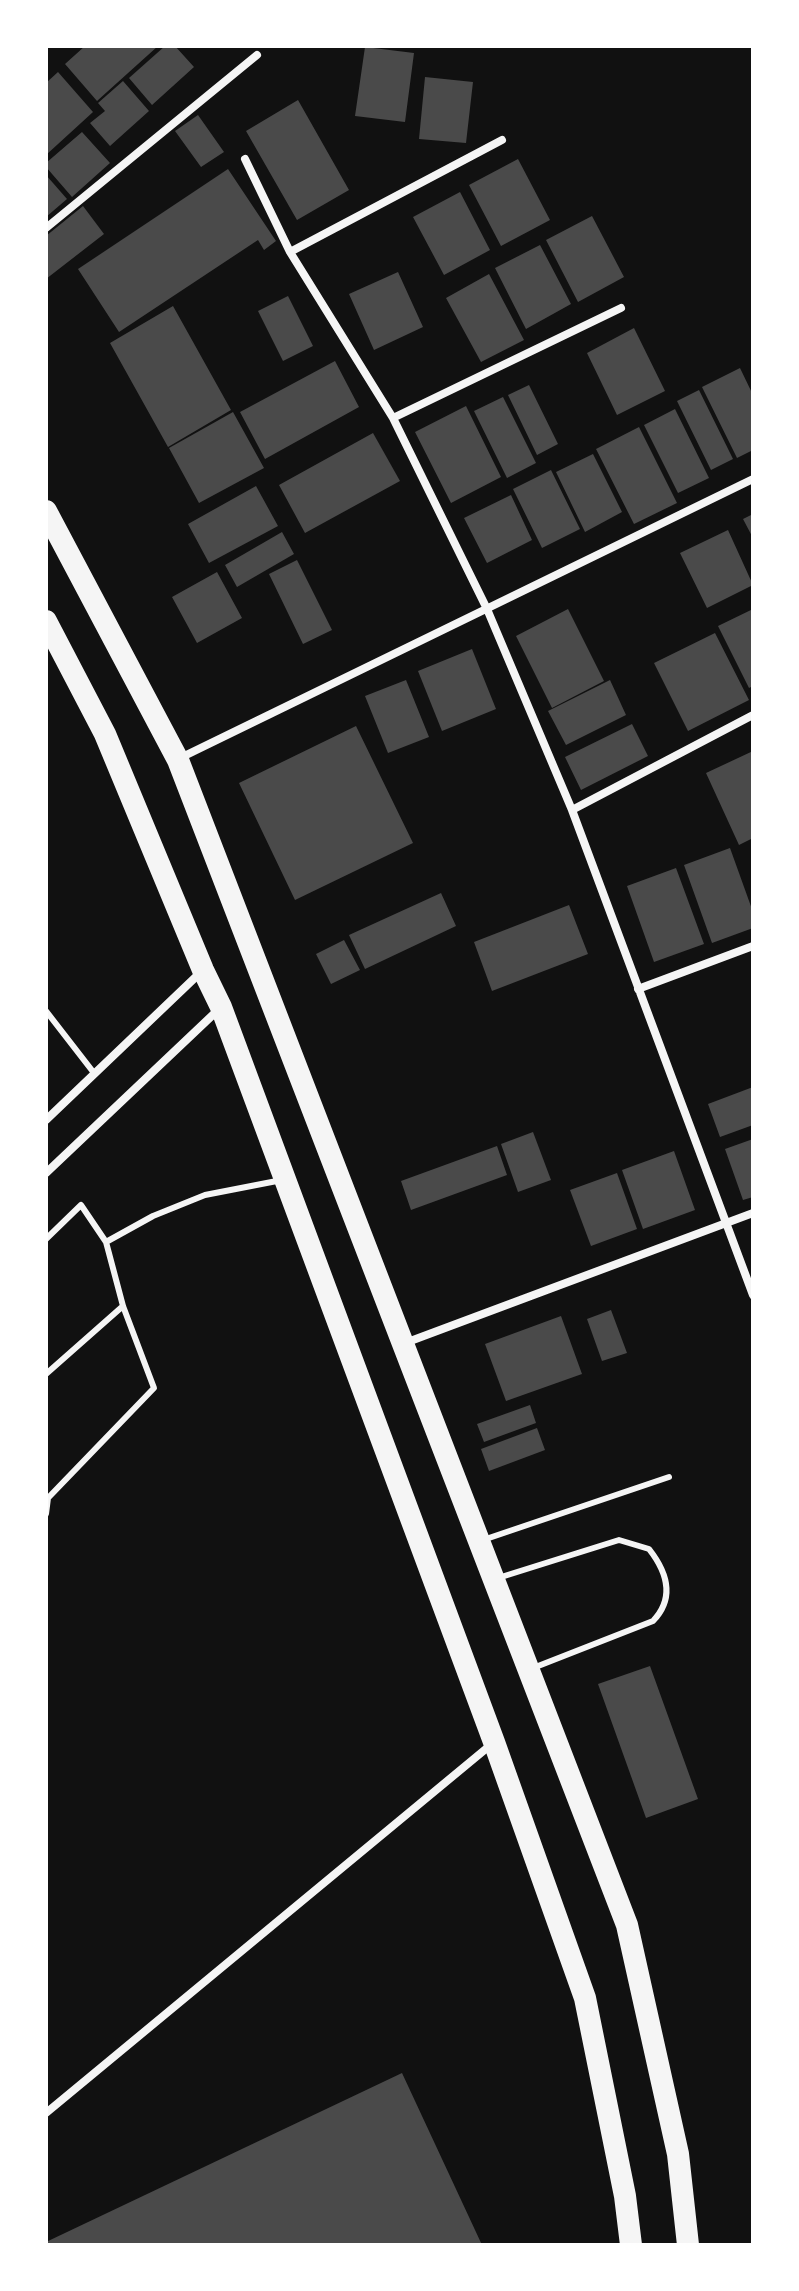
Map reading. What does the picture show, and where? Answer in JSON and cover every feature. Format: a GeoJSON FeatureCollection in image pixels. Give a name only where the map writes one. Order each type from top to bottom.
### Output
{"type":"FeatureCollection","features":[{"type":"Feature","properties":{"kind":"highway"},"geometry":{"type":"LineString","coordinates":[[46,511],[178,760],[627,1925],[678,2154],[688,2245]]}},
{"type":"Feature","properties":{"kind":"highway"},"geometry":{"type":"LineString","coordinates":[[46,621],[105,734],[221,1007],[494,1742],[585,1998],[625,2196],[631,2245]]}},
{"type":"Feature","properties":{"kind":"street"},"geometry":{"type":"LineString","coordinates":[[46,228],[257,55]]}},
{"type":"Feature","properties":{"kind":"street"},"geometry":{"type":"LineString","coordinates":[[290,252],[502,140]]}},
{"type":"Feature","properties":{"kind":"street"},"geometry":{"type":"LineString","coordinates":[[245,159],[290,252],[393,418],[487,609],[572,810],[753,1295]]}},
{"type":"Feature","properties":{"kind":"street"},"geometry":{"type":"LineString","coordinates":[[393,418],[621,308]]}},
{"type":"Feature","properties":{"kind":"street"},"geometry":{"type":"LineString","coordinates":[[178,760],[753,479]]}},
{"type":"Feature","properties":{"kind":"street"},"geometry":{"type":"LineString","coordinates":[[572,810],[753,715]]}},
{"type":"Feature","properties":{"kind":"street"},"geometry":{"type":"LineString","coordinates":[[638,989],[753,946]]}},
{"type":"Feature","properties":{"kind":"street"},"geometry":{"type":"LineString","coordinates":[[46,1120],[203,970]]}},
{"type":"Feature","properties":{"kind":"street"},"geometry":{"type":"LineString","coordinates":[[46,1173],[221,1007]]}},
{"type":"Feature","properties":{"kind":"street"},"geometry":{"type":"LineString","coordinates":[[405,1343],[753,1213]]}},
{"type":"Feature","properties":{"kind":"street"},"geometry":{"type":"LineString","coordinates":[[46,2113],[494,1742]]}},
{"type":"Feature","properties":{"kind":"lane"},"geometry":{"type":"LineString","coordinates":[[46,1011],[94,1073]]}},
{"type":"Feature","properties":{"kind":"lane"},"geometry":{"type":"LineString","coordinates":[[106,1242],[153,1216],[205,1195],[286,1179]]}},
{"type":"Feature","properties":{"kind":"lane"},"geometry":{"type":"LineString","coordinates":[[46,1239],[81,1205],[106,1242],[123,1306],[154,1388],[47,1497],[46,1514]]}},
{"type":"Feature","properties":{"kind":"lane"},"geometry":{"type":"LineString","coordinates":[[46,1374],[123,1306]]}},
{"type":"Feature","properties":{"kind":"lane"},"geometry":{"type":"LineString","coordinates":[[480,1541],[669,1477]]}},
{"type":"Feature","properties":{"kind":"lane"},"geometry":{"type":"LineString","coordinates":[[495,1579],[619,1540],[649,1549],[665,1576],[667,1594],[662,1612],[653,1621],[529,1670]]}},
{"type":"Feature","properties":{"kind":"building"},"geometry":{"type":"Polygon","coordinates":[[[85,46],[158,46],[97,101],[65,64],[85,46]]]}},
{"type":"Feature","properties":{"kind":"building"},"geometry":{"type":"Polygon","coordinates":[[[165,46],[175,46],[194,67],[152,105],[129,78],[165,46]]]}},
{"type":"Feature","properties":{"kind":"building"},"geometry":{"type":"Polygon","coordinates":[[[365,47],[414,53],[405,122],[355,116],[365,47]]]}},
{"type":"Feature","properties":{"kind":"building"},"geometry":{"type":"Polygon","coordinates":[[[58,72],[93,112],[46,155],[46,83],[58,72]]]}},
{"type":"Feature","properties":{"kind":"building"},"geometry":{"type":"Polygon","coordinates":[[[425,77],[473,82],[466,143],[419,139],[425,77]]]}},
{"type":"Feature","properties":{"kind":"building"},"geometry":{"type":"Polygon","coordinates":[[[123,81],[149,111],[110,146],[90,123],[105,111],[98,103],[123,81]]]}},
{"type":"Feature","properties":{"kind":"building"},"geometry":{"type":"Polygon","coordinates":[[[298,100],[349,190],[297,220],[246,131],[298,100]]]}},
{"type":"Feature","properties":{"kind":"building"},"geometry":{"type":"Polygon","coordinates":[[[198,115],[224,152],[201,167],[175,131],[198,115]]]}},
{"type":"Feature","properties":{"kind":"building"},"geometry":{"type":"Polygon","coordinates":[[[82,132],[110,163],[72,197],[46,167],[46,163],[82,132]]]}},
{"type":"Feature","properties":{"kind":"building"},"geometry":{"type":"Polygon","coordinates":[[[518,159],[550,220],[501,246],[469,185],[518,159]]]}},
{"type":"Feature","properties":{"kind":"building"},"geometry":{"type":"Polygon","coordinates":[[[228,169],[276,241],[264,250],[258,240],[119,332],[78,269],[228,169]]]}},
{"type":"Feature","properties":{"kind":"building"},"geometry":{"type":"Polygon","coordinates":[[[46,175],[67,199],[46,217],[46,175]]]}},
{"type":"Feature","properties":{"kind":"building"},"geometry":{"type":"Polygon","coordinates":[[[460,192],[490,250],[444,275],[413,217],[460,192]]]}},
{"type":"Feature","properties":{"kind":"building"},"geometry":{"type":"Polygon","coordinates":[[[83,206],[104,234],[46,279],[46,236],[83,206]]]}},
{"type":"Feature","properties":{"kind":"building"},"geometry":{"type":"Polygon","coordinates":[[[592,216],[624,277],[578,302],[546,240],[592,216]]]}},
{"type":"Feature","properties":{"kind":"building"},"geometry":{"type":"Polygon","coordinates":[[[540,245],[571,304],[526,329],[495,268],[540,245]]]}},
{"type":"Feature","properties":{"kind":"building"},"geometry":{"type":"Polygon","coordinates":[[[398,272],[423,327],[374,350],[349,294],[398,272]]]}},
{"type":"Feature","properties":{"kind":"building"},"geometry":{"type":"Polygon","coordinates":[[[489,274],[524,340],[481,362],[446,298],[489,274]]]}},
{"type":"Feature","properties":{"kind":"building"},"geometry":{"type":"Polygon","coordinates":[[[288,296],[313,346],[283,361],[258,311],[288,296]]]}},
{"type":"Feature","properties":{"kind":"building"},"geometry":{"type":"Polygon","coordinates":[[[173,306],[231,410],[168,447],[110,343],[173,306]]]}},
{"type":"Feature","properties":{"kind":"building"},"geometry":{"type":"Polygon","coordinates":[[[634,328],[665,391],[617,415],[587,353],[634,328]]]}},
{"type":"Feature","properties":{"kind":"building"},"geometry":{"type":"Polygon","coordinates":[[[335,361],[359,407],[265,459],[240,412],[335,361]]]}},
{"type":"Feature","properties":{"kind":"building"},"geometry":{"type":"Polygon","coordinates":[[[740,368],[753,395],[753,450],[737,458],[702,387],[740,368]]]}},
{"type":"Feature","properties":{"kind":"building"},"geometry":{"type":"Polygon","coordinates":[[[529,385],[558,444],[537,455],[508,395],[529,385]]]}},
{"type":"Feature","properties":{"kind":"building"},"geometry":{"type":"Polygon","coordinates":[[[699,390],[733,459],[711,470],[677,401],[699,390]]]}},
{"type":"Feature","properties":{"kind":"building"},"geometry":{"type":"Polygon","coordinates":[[[503,397],[536,463],[507,478],[474,411],[503,397]]]}},
{"type":"Feature","properties":{"kind":"building"},"geometry":{"type":"Polygon","coordinates":[[[466,406],[501,477],[451,503],[415,432],[466,406]]]}},
{"type":"Feature","properties":{"kind":"building"},"geometry":{"type":"Polygon","coordinates":[[[675,409],[709,478],[678,493],[644,425],[675,409]]]}},
{"type":"Feature","properties":{"kind":"building"},"geometry":{"type":"Polygon","coordinates":[[[233,412],[264,468],[199,503],[169,448],[233,412]]]}},
{"type":"Feature","properties":{"kind":"building"},"geometry":{"type":"Polygon","coordinates":[[[639,427],[677,503],[634,524],[596,449],[639,427]]]}},
{"type":"Feature","properties":{"kind":"building"},"geometry":{"type":"Polygon","coordinates":[[[373,433],[400,481],[305,533],[279,485],[373,433]]]}},
{"type":"Feature","properties":{"kind":"building"},"geometry":{"type":"Polygon","coordinates":[[[593,454],[622,512],[585,532],[556,472],[593,454]]]}},
{"type":"Feature","properties":{"kind":"building"},"geometry":{"type":"Polygon","coordinates":[[[551,470],[580,529],[542,548],[513,489],[551,470]]]}},
{"type":"Feature","properties":{"kind":"building"},"geometry":{"type":"Polygon","coordinates":[[[256,486],[278,526],[209,563],[188,524],[256,486]]]}},
{"type":"Feature","properties":{"kind":"building"},"geometry":{"type":"Polygon","coordinates":[[[511,495],[532,540],[487,563],[464,518],[511,495]]]}},
{"type":"Feature","properties":{"kind":"building"},"geometry":{"type":"Polygon","coordinates":[[[753,514],[753,538],[743,519],[753,514]]]}},
{"type":"Feature","properties":{"kind":"building"},"geometry":{"type":"Polygon","coordinates":[[[728,530],[753,585],[707,608],[680,553],[728,530]]]}},
{"type":"Feature","properties":{"kind":"building"},"geometry":{"type":"Polygon","coordinates":[[[282,532],[294,554],[237,587],[225,565],[282,532]]]}},
{"type":"Feature","properties":{"kind":"building"},"geometry":{"type":"Polygon","coordinates":[[[297,560],[332,630],[303,644],[269,574],[297,560]]]}},
{"type":"Feature","properties":{"kind":"building"},"geometry":{"type":"Polygon","coordinates":[[[217,572],[242,618],[197,643],[172,597],[217,572]]]}},
{"type":"Feature","properties":{"kind":"building"},"geometry":{"type":"Polygon","coordinates":[[[568,609],[604,681],[552,708],[516,636],[568,609]]]}},
{"type":"Feature","properties":{"kind":"building"},"geometry":{"type":"Polygon","coordinates":[[[753,609],[753,686],[749,688],[718,626],[753,609]]]}},
{"type":"Feature","properties":{"kind":"building"},"geometry":{"type":"Polygon","coordinates":[[[715,633],[749,700],[688,731],[654,663],[715,633]]]}},
{"type":"Feature","properties":{"kind":"building"},"geometry":{"type":"Polygon","coordinates":[[[472,649],[496,709],[442,731],[418,671],[472,649]]]}},
{"type":"Feature","properties":{"kind":"building"},"geometry":{"type":"Polygon","coordinates":[[[406,680],[429,737],[388,753],[365,696],[406,680]]]}},
{"type":"Feature","properties":{"kind":"building"},"geometry":{"type":"Polygon","coordinates":[[[610,680],[626,715],[566,745],[548,711],[610,680]]]}},
{"type":"Feature","properties":{"kind":"building"},"geometry":{"type":"Polygon","coordinates":[[[632,724],[648,756],[581,790],[565,757],[632,724]]]}},
{"type":"Feature","properties":{"kind":"building"},"geometry":{"type":"Polygon","coordinates":[[[356,726],[413,843],[295,900],[239,783],[356,726]]]}},
{"type":"Feature","properties":{"kind":"building"},"geometry":{"type":"Polygon","coordinates":[[[753,751],[753,838],[739,845],[706,773],[753,751]]]}},
{"type":"Feature","properties":{"kind":"building"},"geometry":{"type":"Polygon","coordinates":[[[730,848],[753,912],[753,928],[712,943],[684,865],[730,848]]]}},
{"type":"Feature","properties":{"kind":"building"},"geometry":{"type":"Polygon","coordinates":[[[676,868],[704,944],[654,962],[627,886],[676,868]]]}},
{"type":"Feature","properties":{"kind":"building"},"geometry":{"type":"Polygon","coordinates":[[[441,893],[456,926],[365,969],[349,935],[441,893]]]}},
{"type":"Feature","properties":{"kind":"building"},"geometry":{"type":"Polygon","coordinates":[[[569,905],[588,954],[492,991],[474,942],[569,905]]]}},
{"type":"Feature","properties":{"kind":"building"},"geometry":{"type":"Polygon","coordinates":[[[344,940],[360,970],[331,984],[316,954],[344,940]]]}},
{"type":"Feature","properties":{"kind":"building"},"geometry":{"type":"Polygon","coordinates":[[[753,1087],[753,1125],[720,1137],[708,1104],[753,1087]]]}},
{"type":"Feature","properties":{"kind":"building"},"geometry":{"type":"Polygon","coordinates":[[[533,1132],[551,1180],[518,1192],[501,1144],[533,1132]]]}},
{"type":"Feature","properties":{"kind":"building"},"geometry":{"type":"Polygon","coordinates":[[[753,1139],[753,1197],[743,1200],[725,1149],[753,1139]]]}},
{"type":"Feature","properties":{"kind":"building"},"geometry":{"type":"Polygon","coordinates":[[[497,1146],[507,1175],[411,1210],[401,1181],[497,1146]]]}},
{"type":"Feature","properties":{"kind":"building"},"geometry":{"type":"Polygon","coordinates":[[[674,1151],[695,1210],[643,1229],[622,1170],[674,1151]]]}},
{"type":"Feature","properties":{"kind":"building"},"geometry":{"type":"Polygon","coordinates":[[[617,1173],[637,1229],[591,1246],[570,1190],[617,1173]]]}},
{"type":"Feature","properties":{"kind":"building"},"geometry":{"type":"Polygon","coordinates":[[[611,1310],[627,1353],[602,1361],[587,1319],[611,1310]]]}},
{"type":"Feature","properties":{"kind":"building"},"geometry":{"type":"Polygon","coordinates":[[[561,1316],[582,1374],[506,1401],[485,1344],[561,1316]]]}},
{"type":"Feature","properties":{"kind":"building"},"geometry":{"type":"Polygon","coordinates":[[[530,1405],[536,1423],[484,1442],[477,1424],[530,1405]]]}},
{"type":"Feature","properties":{"kind":"building"},"geometry":{"type":"Polygon","coordinates":[[[537,1428],[545,1450],[489,1471],[481,1449],[537,1428]]]}},
{"type":"Feature","properties":{"kind":"building"},"geometry":{"type":"Polygon","coordinates":[[[650,1666],[698,1799],[646,1818],[598,1684],[650,1666]]]}},
{"type":"Feature","properties":{"kind":"building"},"geometry":{"type":"Polygon","coordinates":[[[402,2073],[482,2245],[46,2245],[46,2242],[402,2073]]]}}]}
